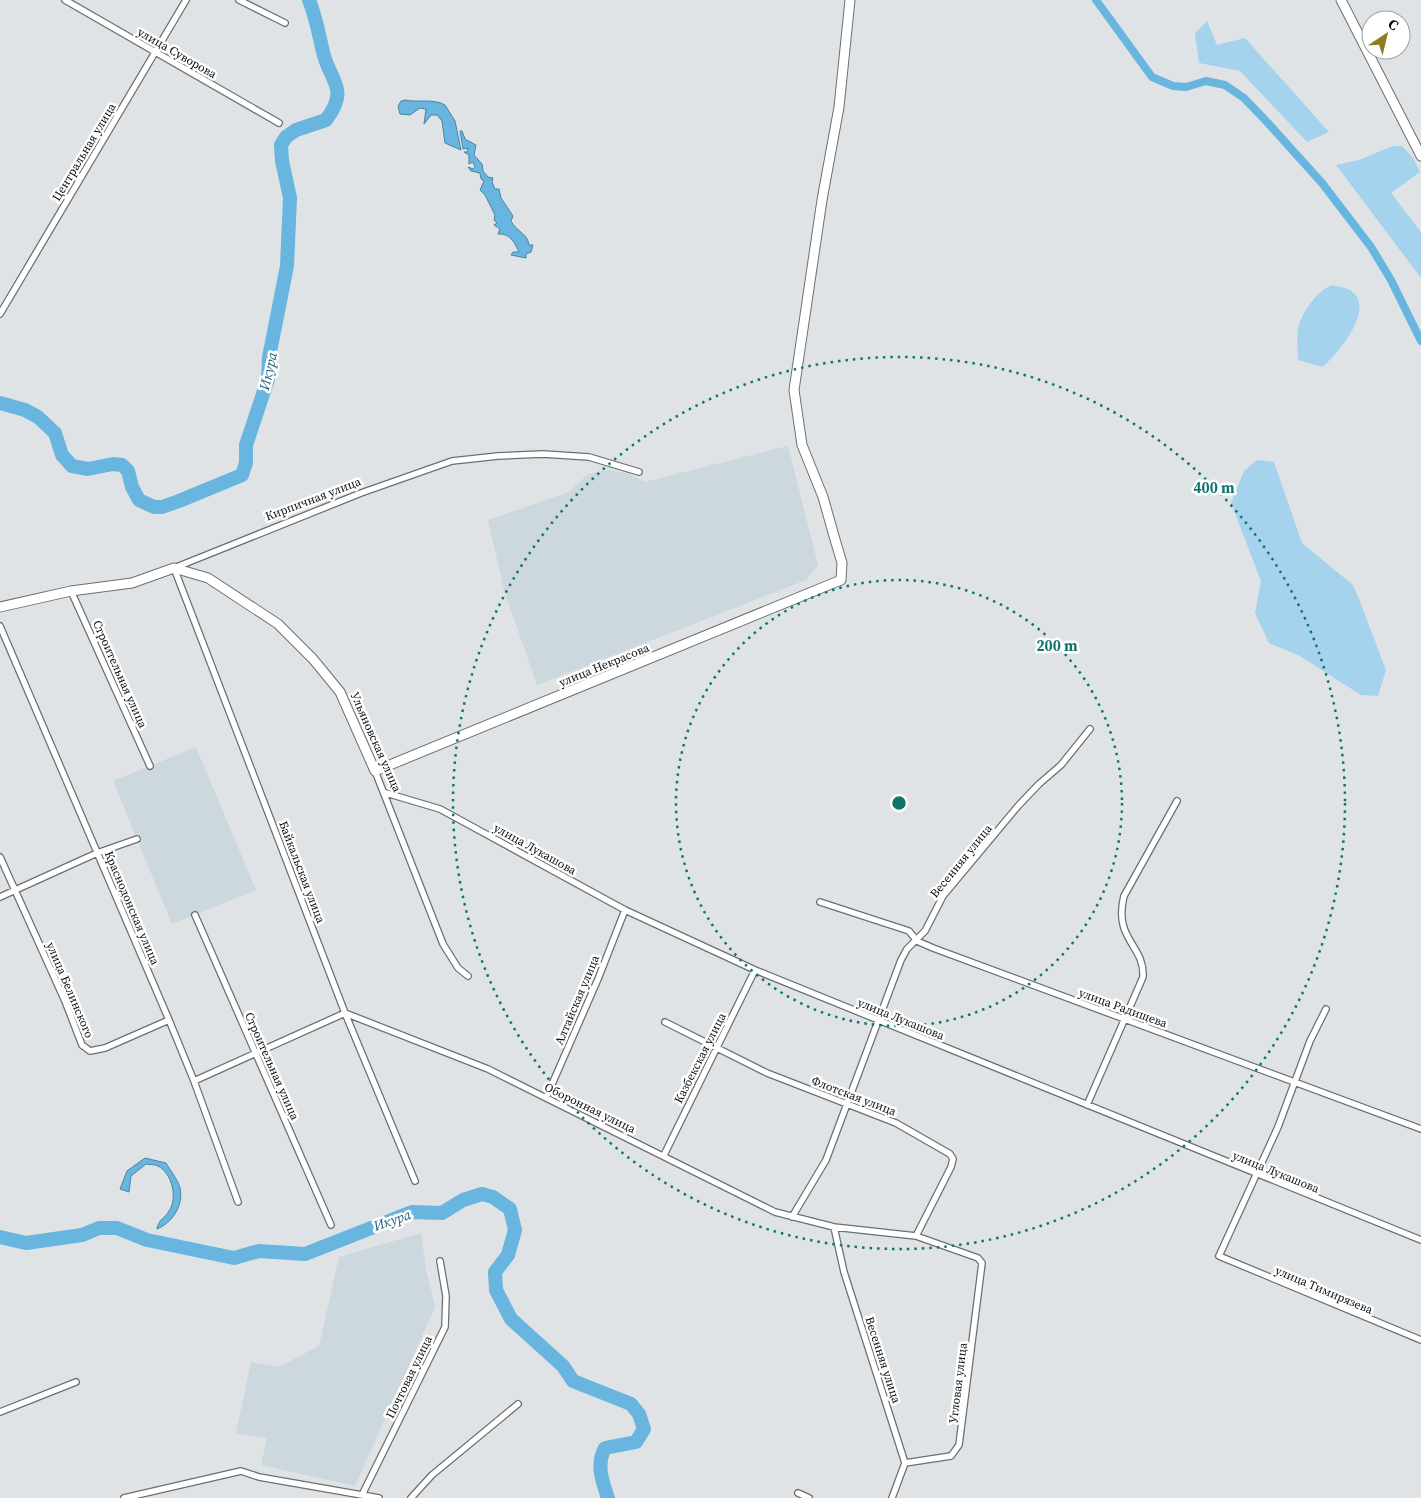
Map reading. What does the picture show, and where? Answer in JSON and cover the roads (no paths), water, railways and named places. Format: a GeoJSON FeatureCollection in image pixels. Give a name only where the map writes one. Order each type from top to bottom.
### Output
{"type":"FeatureCollection","features":[{"type":"Feature","properties":{"kind":"street","name":"улица Суворова"},"geometry":{"type":"LineString","coordinates":[[65,0],[279,123]]}},
{"type":"Feature","properties":{"kind":"street","name":"Центральная улица"},"geometry":{"type":"LineString","coordinates":[[0,314],[186,0]]}},
{"type":"Feature","properties":{"kind":"street"},"geometry":{"type":"LineString","coordinates":[[240,0],[285,23]]}},
{"type":"Feature","properties":{"kind":"street","name":"улица Некрасова"},"geometry":{"type":"LineString","coordinates":[[375,770],[841,580],[842,563],[823,497],[802,445],[794,390],[822,200],[839,107],[850,0]]}},
{"type":"Feature","properties":{"kind":"street"},"geometry":{"type":"LineString","coordinates":[[1341,0],[1421,156]]}},
{"type":"Feature","properties":{"kind":"street","name":"Кирпичная улица"},"geometry":{"type":"LineString","coordinates":[[0,607],[71,591],[132,583],[360,493],[452,461],[534,455],[589,457],[639,472]]}},
{"type":"Feature","properties":{"kind":"street","name":"Ульяновская улица"},"geometry":{"type":"LineString","coordinates":[[174,568],[208,578],[278,624],[313,659],[340,692],[386,793],[443,944],[458,968],[468,976]]}},
{"type":"Feature","properties":{"kind":"street","name":"Байкальская улица"},"geometry":{"type":"LineString","coordinates":[[174,568],[346,1013],[415,1180]]}},
{"type":"Feature","properties":{"kind":"street","name":"Строительная улица"},"geometry":{"type":"LineString","coordinates":[[71,591],[150,766]]}},
{"type":"Feature","properties":{"kind":"street","name":"Краснодонская улица"},"geometry":{"type":"LineString","coordinates":[[0,626],[169,1020],[194,1081],[238,1202]]}},
{"type":"Feature","properties":{"kind":"street","name":"Весенняя улица"},"geometry":{"type":"LineString","coordinates":[[792,1217],[826,1160],[848,1106],[901,960],[924,931],[943,896],[1018,806],[1039,784],[1061,766],[1090,729]]}},
{"type":"Feature","properties":{"kind":"street","name":"улица Лукашова"},"geometry":{"type":"LineString","coordinates":[[386,793],[440,809],[625,910],[755,970],[1256,1175],[1421,1240]]}},
{"type":"Feature","properties":{"kind":"street"},"geometry":{"type":"LineString","coordinates":[[1087,1106],[1126,1020],[1143,977],[1144,969],[1123,929],[1121,910],[1124,896],[1177,801]]}},
{"type":"Feature","properties":{"kind":"street"},"geometry":{"type":"LineString","coordinates":[[0,897],[97,853],[137,839]]}},
{"type":"Feature","properties":{"kind":"street","name":"улица Белинского"},"geometry":{"type":"LineString","coordinates":[[0,858],[65,1001],[82,1045],[90,1051],[105,1048],[169,1020]]}},
{"type":"Feature","properties":{"kind":"street","name":"улица Радищева"},"geometry":{"type":"LineString","coordinates":[[820,902],[909,931],[917,941],[1421,1129]]}},
{"type":"Feature","properties":{"kind":"street","name":"Алтайская улица"},"geometry":{"type":"LineString","coordinates":[[546,1098],[598,980],[625,910]]}},
{"type":"Feature","properties":{"kind":"street","name":"Строительная улица"},"geometry":{"type":"LineString","coordinates":[[195,914],[331,1225]]}},
{"type":"Feature","properties":{"kind":"street","name":"Казбекская улица"},"geometry":{"type":"LineString","coordinates":[[664,1155],[755,970]]}},
{"type":"Feature","properties":{"kind":"street"},"geometry":{"type":"LineString","coordinates":[[1256,1175],[1296,1082],[1307,1048],[1326,1009]]}},
{"type":"Feature","properties":{"kind":"street"},"geometry":{"type":"LineString","coordinates":[[194,1081],[346,1013]]}},
{"type":"Feature","properties":{"kind":"street","name":"Оборонная улица"},"geometry":{"type":"LineString","coordinates":[[346,1013],[488,1069],[664,1155],[775,1212],[834,1227],[916,1236],[978,1258],[982,1263]]}},
{"type":"Feature","properties":{"kind":"street","name":"Флотская улица"},"geometry":{"type":"LineString","coordinates":[[665,1022],[717,1046],[767,1073],[896,1123],[943,1150],[953,1159],[916,1236]]}},
{"type":"Feature","properties":{"kind":"street","name":"улица Тимирязева"},"geometry":{"type":"LineString","coordinates":[[1256,1175],[1219,1256],[1421,1340]]}},
{"type":"Feature","properties":{"kind":"street","name":"Весенняя улица"},"geometry":{"type":"LineString","coordinates":[[834,1227],[844,1272],[905,1463]]}},
{"type":"Feature","properties":{"kind":"street","name":"Почтовая улица"},"geometry":{"type":"LineString","coordinates":[[362,1495],[445,1327],[446,1296],[440,1261]]}},
{"type":"Feature","properties":{"kind":"street","name":"Угловая улица"},"geometry":{"type":"LineString","coordinates":[[905,1463],[951,1456],[959,1446],[982,1263]]}},
{"type":"Feature","properties":{"kind":"street"},"geometry":{"type":"LineString","coordinates":[[0,1412],[76,1382]]}},
{"type":"Feature","properties":{"kind":"street"},"geometry":{"type":"LineString","coordinates":[[411,1498],[432,1475],[518,1404]]}},
{"type":"Feature","properties":{"kind":"street"},"geometry":{"type":"LineString","coordinates":[[892,1498],[905,1463]]}},
{"type":"Feature","properties":{"kind":"street"},"geometry":{"type":"LineString","coordinates":[[124,1498],[241,1471],[379,1498]]}},
{"type":"Feature","properties":{"kind":"street"},"geometry":{"type":"LineString","coordinates":[[798,1493],[808,1498]]}},
{"type":"Feature","properties":{"kind":"waterway","name":"Икура"},"geometry":{"type":"LineString","coordinates":[[0,403],[25,410],[38,417],[55,433],[62,455],[72,466],[88,469],[113,464],[122,465],[128,471],[132,487],[139,500],[154,507],[162,507],[179,501],[242,475],[246,463],[246,445],[268,379],[269,357],[287,266],[290,198],[282,161],[281,145],[286,137],[296,130],[326,120],[337,100],[336,85],[326,62],[309,0]]}},
{"type":"Feature","properties":{"kind":"waterway"},"geometry":{"type":"LineString","coordinates":[[1096,0],[1152,77],[1173,86],[1186,87],[1206,81],[1225,85],[1244,98],[1267,122],[1322,183],[1371,247],[1391,280],[1421,341]]}},
{"type":"Feature","properties":{"kind":"waterway","name":"Икура"},"geometry":{"type":"LineString","coordinates":[[0,1237],[26,1243],[82,1235],[99,1228],[117,1228],[147,1240],[234,1258],[259,1251],[305,1254],[412,1212],[442,1213],[463,1200],[482,1194],[493,1197],[510,1209],[515,1230],[508,1255],[495,1272],[496,1290],[511,1319],[563,1366],[573,1381],[631,1404],[639,1414],[644,1429],[636,1442],[605,1448],[602,1454],[600,1466],[608,1498]]}}]}
